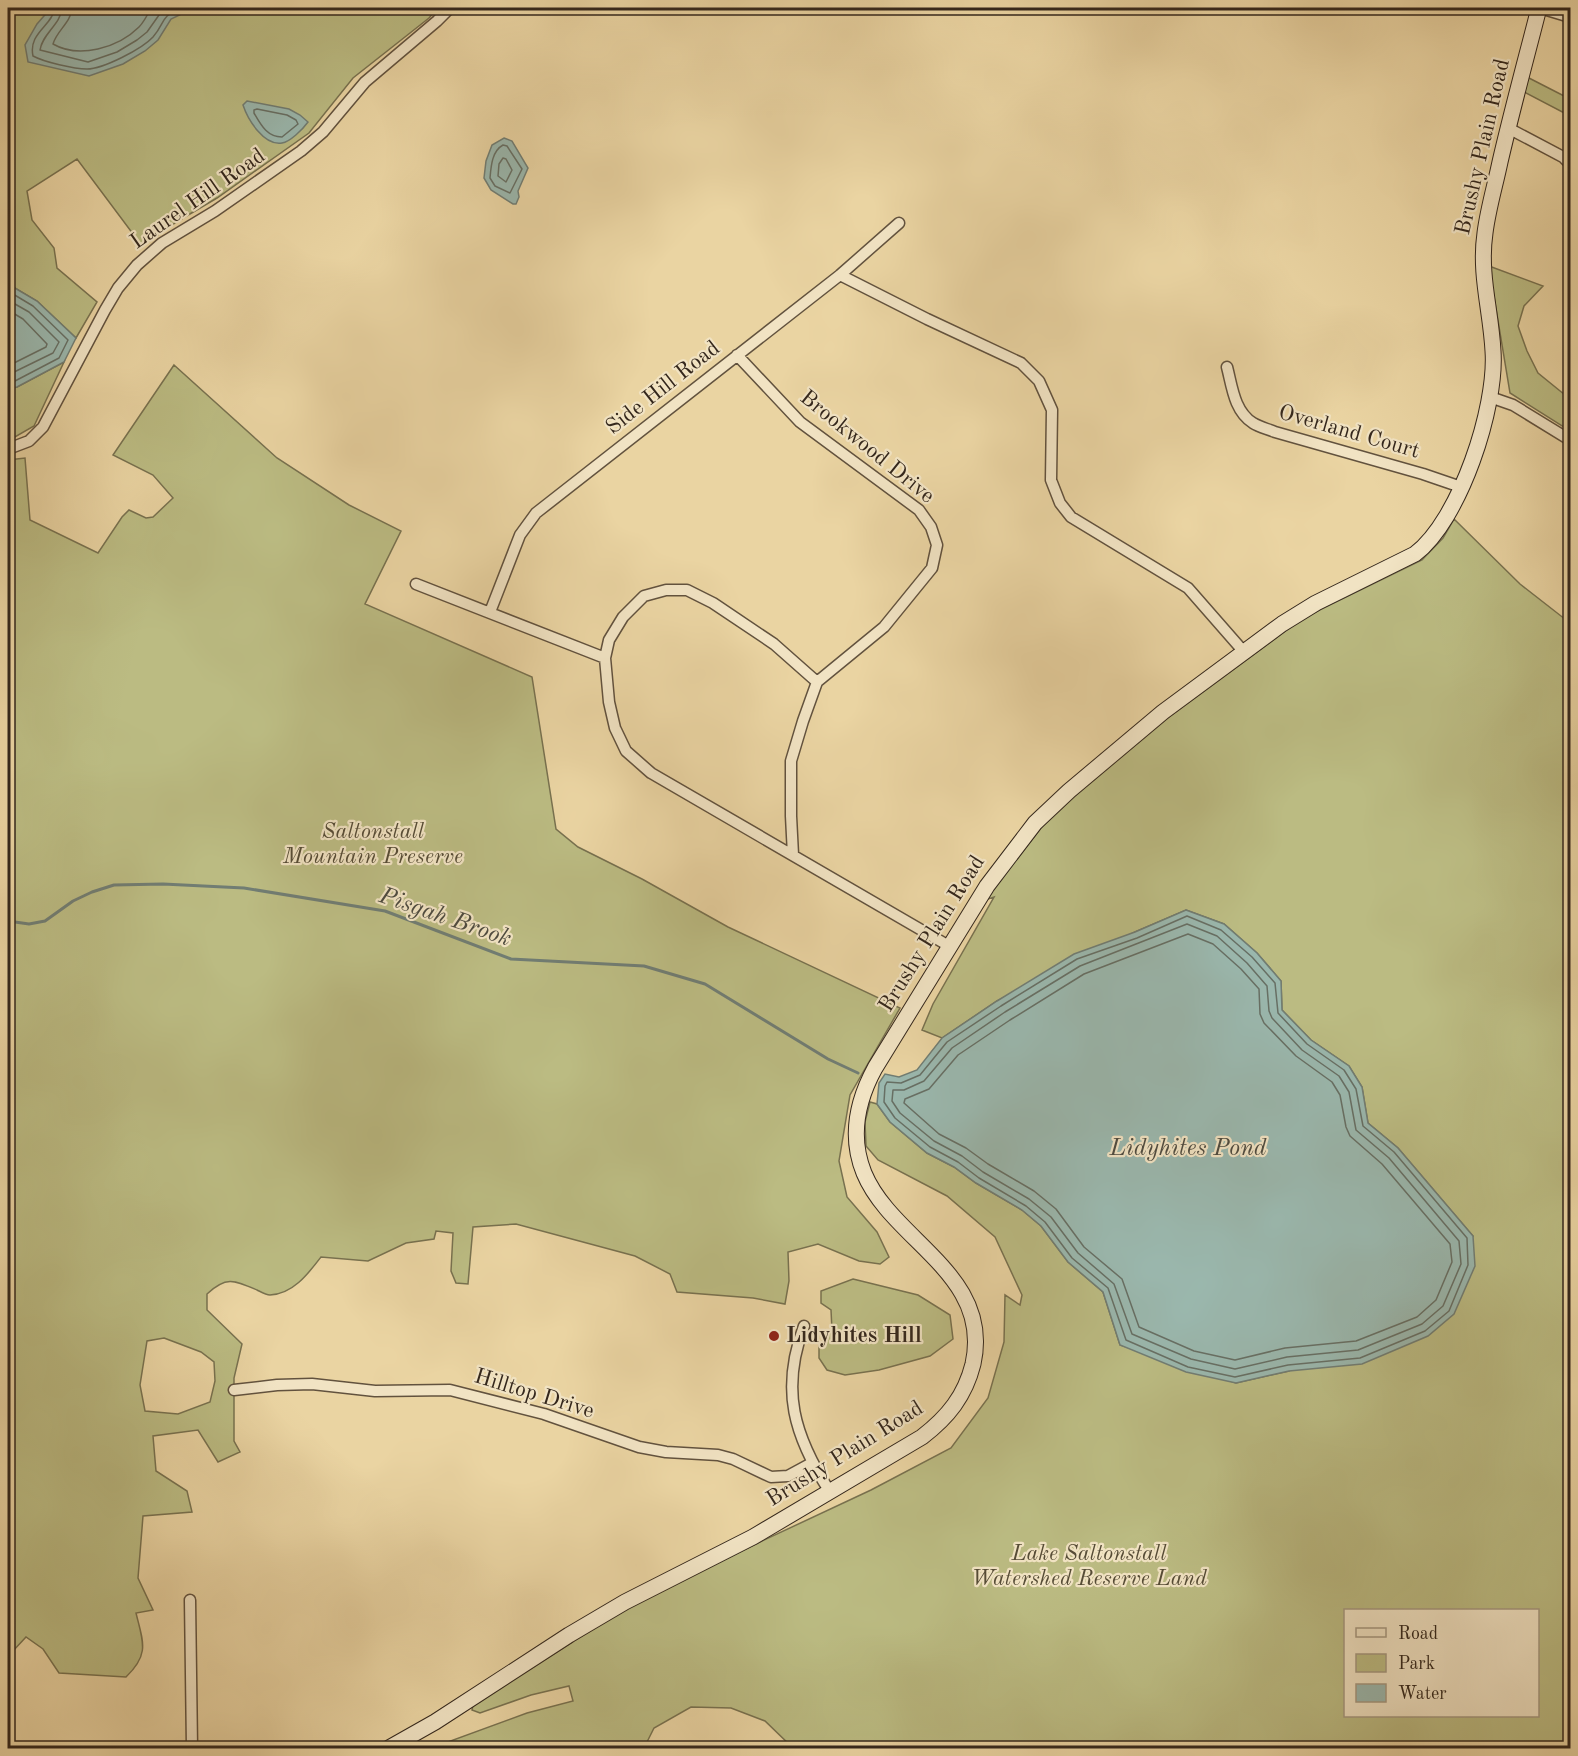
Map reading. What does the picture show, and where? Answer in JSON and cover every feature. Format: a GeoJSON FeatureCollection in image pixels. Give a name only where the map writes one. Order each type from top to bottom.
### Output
{"type":"FeatureCollection","features":[{"type":"Feature","properties":{"kind":"main road","name":"Brushy Plain Road"},"geometry":{"type":"LineString","coordinates":[[389,1749],[616,1607],[753,1537],[922,1437],[947,1416],[963,1393],[975,1356],[975,1334],[970,1314],[958,1285],[873,1188],[864,1173],[856,1140],[858,1108],[867,1082],[987,886],[1038,820],[1148,724],[1244,652],[1316,603],[1416,554],[1443,524],[1461,487],[1482,432],[1490,397],[1494,351],[1484,286],[1483,252],[1486,222],[1539,8]]}},
{"type":"Feature","properties":{"kind":"street","name":"Laurel Hill Road"},"geometry":{"type":"LineString","coordinates":[[8,449],[28,441],[43,427],[105,310],[118,288],[137,265],[162,243],[215,211],[301,151],[323,132],[364,81],[450,8]]}},
{"type":"Feature","properties":{"kind":"street"},"geometry":{"type":"LineString","coordinates":[[1539,8],[1570,17]]}},
{"type":"Feature","properties":{"kind":"street"},"geometry":{"type":"LineString","coordinates":[[1508,128],[1554,152],[1570,164]]}},
{"type":"Feature","properties":{"kind":"street","name":"Side Hill Road"},"geometry":{"type":"LineString","coordinates":[[490,612],[520,535],[536,513],[840,275],[899,223]]}},
{"type":"Feature","properties":{"kind":"street"},"geometry":{"type":"LineString","coordinates":[[840,275],[1021,363],[1039,381],[1052,410],[1051,480],[1059,503],[1071,517],[1188,588],[1244,652]]}},
{"type":"Feature","properties":{"kind":"street","name":"Brookwood Drive"},"geometry":{"type":"LineString","coordinates":[[738,355],[800,422],[919,510],[931,527],[937,545],[932,568],[884,627],[817,682]]}},
{"type":"Feature","properties":{"kind":"street","name":"Overland Court"},"geometry":{"type":"LineString","coordinates":[[1227,367],[1240,411],[1252,423],[1275,432],[1461,487]]}},
{"type":"Feature","properties":{"kind":"street"},"geometry":{"type":"LineString","coordinates":[[1490,397],[1514,405],[1570,440]]}},
{"type":"Feature","properties":{"kind":"street"},"geometry":{"type":"LineString","coordinates":[[416,584],[605,658]]}},
{"type":"Feature","properties":{"kind":"street"},"geometry":{"type":"LineString","coordinates":[[793,855],[791,761],[817,682],[774,644],[713,603],[687,590],[666,590],[644,596],[623,617],[609,640],[605,658],[610,711],[626,751],[651,773],[949,946]]}},
{"type":"Feature","properties":{"kind":"street"},"geometry":{"type":"LineString","coordinates":[[804,1326],[796,1350],[792,1397],[800,1436],[812,1463],[830,1492]]}},
{"type":"Feature","properties":{"kind":"street","name":"Hilltop Drive"},"geometry":{"type":"LineString","coordinates":[[234,1390],[312,1384],[375,1390],[450,1390],[544,1414],[639,1447],[666,1452],[718,1455],[733,1459],[771,1477],[788,1476],[812,1463]]}},
{"type":"Feature","properties":{"kind":"street"},"geometry":{"type":"LineString","coordinates":[[190,1600],[192,1749]]}},
{"type":"Feature","properties":{"kind":"green space"},"geometry":{"type":"Polygon","coordinates":[[[8,8],[438,8],[429,18],[353,78],[309,133],[217,198],[142,246],[77,159],[27,191],[32,220],[54,248],[57,268],[97,302],[76,338],[37,301],[8,284],[8,8]]]}},
{"type":"Feature","properties":{"kind":"green space"},"geometry":{"type":"Polygon","coordinates":[[[1527,77],[1570,99],[1570,116],[1524,92],[1527,77]]]}},
{"type":"Feature","properties":{"kind":"green space"},"geometry":{"type":"Polygon","coordinates":[[[1489,266],[1543,286],[1524,306],[1518,326],[1538,373],[1570,399],[1570,431],[1510,393],[1489,266]]]}},
{"type":"Feature","properties":{"kind":"green space"},"geometry":{"type":"Polygon","coordinates":[[[64,362],[34,426],[8,441],[8,389],[17,387],[64,362]]]}},
{"type":"Feature","properties":{"kind":"green space","name":"Saltonstall Mountain Preserve"},"geometry":{"type":"Polygon","coordinates":[[[174,365],[277,458],[349,505],[401,531],[365,604],[532,677],[556,829],[578,847],[642,879],[728,927],[900,1008],[850,1095],[839,1161],[847,1197],[877,1232],[889,1257],[880,1264],[859,1261],[818,1244],[788,1252],[789,1281],[785,1304],[753,1298],[677,1292],[670,1274],[635,1256],[516,1224],[473,1227],[468,1284],[456,1283],[451,1271],[453,1233],[436,1231],[434,1239],[406,1243],[368,1261],[321,1257],[299,1282],[278,1294],[270,1295],[236,1282],[220,1284],[207,1294],[207,1310],[242,1344],[234,1378],[234,1441],[240,1452],[218,1462],[198,1430],[153,1436],[156,1471],[187,1491],[192,1512],[143,1516],[138,1578],[153,1610],[136,1613],[143,1647],[139,1661],[126,1677],[59,1673],[43,1649],[26,1637],[12,1652],[8,1674],[8,557],[13,506],[8,460],[25,458],[30,520],[98,553],[129,510],[146,518],[153,517],[173,498],[153,475],[113,455],[174,365]],[[164,1338],[147,1341],[140,1385],[145,1411],[178,1414],[210,1402],[215,1381],[214,1362],[201,1352],[164,1338]]]}},
{"type":"Feature","properties":{"kind":"green space","name":"Lake Saltonstall Watershed Reserve Land"},"geometry":{"type":"Polygon","coordinates":[[[1454,519],[1520,584],[1570,623],[1570,1748],[810,1748],[802,1742],[793,1748],[765,1721],[731,1708],[691,1707],[654,1728],[644,1748],[435,1748],[527,1713],[573,1701],[569,1686],[531,1695],[480,1713],[472,1710],[473,1705],[618,1613],[745,1549],[871,1490],[951,1448],[988,1398],[1004,1342],[1005,1295],[1020,1305],[1022,1295],[995,1237],[947,1196],[878,1160],[866,1146],[865,1122],[870,1102],[877,1104],[890,1122],[927,1153],[954,1167],[1022,1210],[1041,1226],[1068,1262],[1103,1292],[1120,1345],[1236,1383],[1289,1371],[1473,1236],[1398,1148],[1368,1123],[1362,1087],[1349,1066],[1311,1040],[1282,1010],[1281,981],[1257,953],[1224,924],[1186,910],[1135,932],[997,1001],[942,1038],[922,1030],[933,1004],[994,897],[985,900],[1044,824],[1063,804],[1150,731],[1303,618],[1422,560],[1443,538],[1454,519]]]}},
{"type":"Feature","properties":{"kind":"green space"},"geometry":{"type":"Polygon","coordinates":[[[853,1279],[918,1295],[950,1315],[953,1339],[930,1356],[879,1370],[845,1375],[827,1370],[819,1358],[819,1345],[832,1331],[831,1310],[821,1303],[821,1291],[853,1279]]]}},
{"type":"Feature","properties":{"kind":"water"},"geometry":{"type":"Polygon","coordinates":[[[51,8],[194,8],[171,19],[158,40],[145,51],[123,64],[89,76],[28,62],[25,45],[37,24],[51,8]]]}},
{"type":"Feature","properties":{"kind":"water"},"geometry":{"type":"Polygon","coordinates":[[[247,101],[289,109],[308,122],[289,140],[275,143],[263,136],[249,118],[243,105],[247,101]]]}},
{"type":"Feature","properties":{"kind":"water"},"geometry":{"type":"Polygon","coordinates":[[[504,138],[512,141],[528,168],[518,191],[519,197],[516,204],[491,190],[484,178],[486,161],[492,145],[504,138]]]}},
{"type":"Feature","properties":{"kind":"water"},"geometry":{"type":"Polygon","coordinates":[[[8,284],[37,301],[76,338],[64,362],[17,387],[8,389],[8,284]]]}},
{"type":"Feature","properties":{"kind":"water","name":"Lidyhites Pond"},"geometry":{"type":"Polygon","coordinates":[[[1186,910],[1224,924],[1257,953],[1281,981],[1282,1010],[1311,1040],[1349,1066],[1362,1087],[1368,1123],[1398,1148],[1473,1236],[1475,1266],[1454,1314],[1428,1336],[1362,1364],[1289,1371],[1236,1383],[1186,1372],[1120,1345],[1103,1292],[1068,1262],[1041,1226],[1022,1210],[954,1167],[927,1153],[890,1122],[877,1104],[879,1083],[885,1074],[899,1077],[917,1070],[942,1038],[997,1001],[1074,954],[1135,932],[1186,910]]]}},
{"type":"Feature","properties":{"kind":"waterway","name":"Pisgah Brook"},"geometry":{"type":"LineString","coordinates":[[8,917],[15,922],[29,924],[45,921],[73,901],[114,885],[163,884],[244,888],[385,911],[511,959],[644,966],[705,984],[828,1059],[858,1073]]}},
{"type":"Feature","properties":{"kind":"place","name":"Lidyhites Hill"},"geometry":{"type":"Point","coordinates":[774,1336]}}]}
